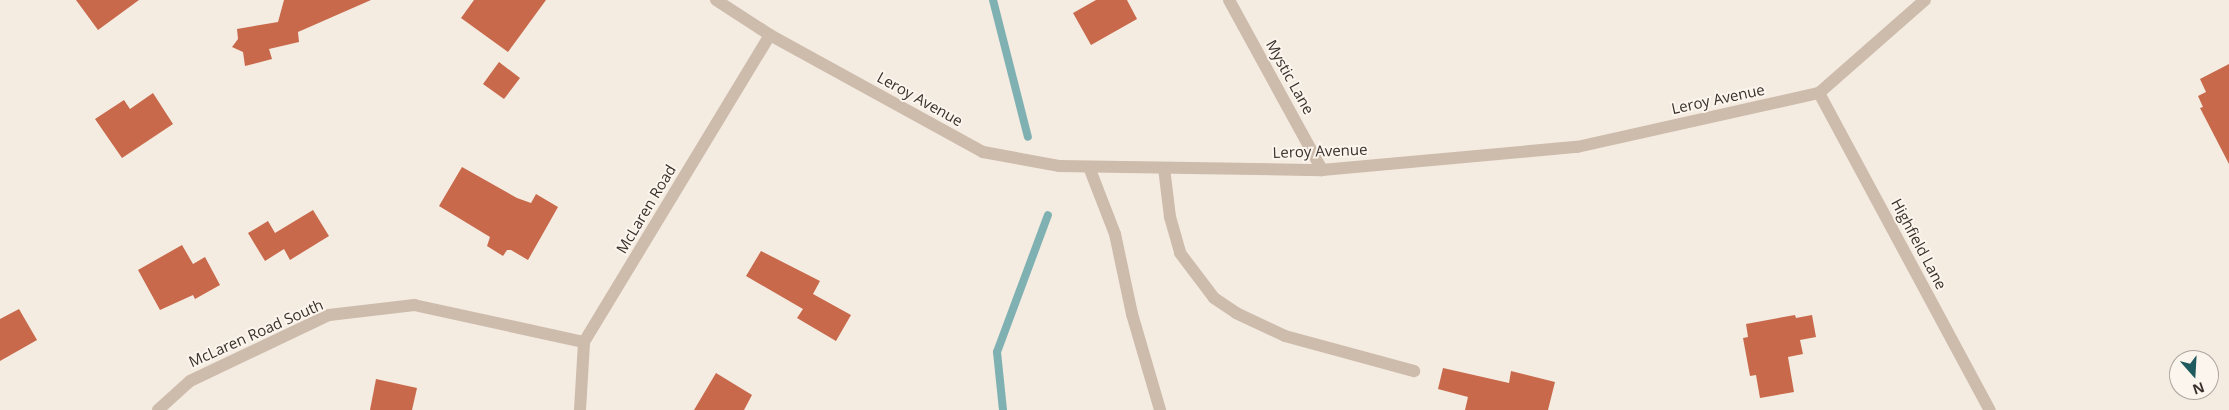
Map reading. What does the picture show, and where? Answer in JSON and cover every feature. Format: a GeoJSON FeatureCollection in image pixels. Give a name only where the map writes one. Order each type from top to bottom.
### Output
{"type":"FeatureCollection","features":[{"type":"Feature","properties":{"kind":"street","name":"Leroy Avenue"},"geometry":{"type":"LineString","coordinates":[[716,0],[770,35],[983,152],[1030,163],[1089,167],[1322,170],[1577,147],[1819,94],[1925,0]]}},
{"type":"Feature","properties":{"kind":"street","name":"Mystic Lane"},"geometry":{"type":"LineString","coordinates":[[1229,0],[1322,170]]}},
{"type":"Feature","properties":{"kind":"street","name":"McLaren Road"},"geometry":{"type":"LineString","coordinates":[[580,410],[584,342],[770,35]]}},
{"type":"Feature","properties":{"kind":"street","name":"Highfield Lane"},"geometry":{"type":"LineString","coordinates":[[1819,94],[1990,410]]}},
{"type":"Feature","properties":{"kind":"street"},"geometry":{"type":"LineString","coordinates":[[1089,167],[1115,234],[1132,314],[1160,410]]}},
{"type":"Feature","properties":{"kind":"street"},"geometry":{"type":"LineString","coordinates":[[1164,168],[1170,217],[1180,253],[1214,298],[1236,313],[1284,336],[1414,371]]}},
{"type":"Feature","properties":{"kind":"street","name":"McLaren Road South"},"geometry":{"type":"LineString","coordinates":[[158,410],[190,380],[329,315],[414,305],[584,342]]}},
{"type":"Feature","properties":{"kind":"building"},"geometry":{"type":"Polygon","coordinates":[[[76,0],[139,0],[98,30],[76,0]]]}},
{"type":"Feature","properties":{"kind":"building"},"geometry":{"type":"Polygon","coordinates":[[[284,0],[371,0],[298,32],[299,42],[269,49],[272,59],[245,66],[243,52],[232,47],[238,39],[237,29],[278,22],[284,0]]]}},
{"type":"Feature","properties":{"kind":"building"},"geometry":{"type":"Polygon","coordinates":[[[474,0],[546,0],[508,52],[461,18],[474,0]]]}},
{"type":"Feature","properties":{"kind":"building"},"geometry":{"type":"Polygon","coordinates":[[[1096,0],[1127,0],[1137,19],[1091,45],[1073,13],[1096,0]]]}},
{"type":"Feature","properties":{"kind":"building"},"geometry":{"type":"Polygon","coordinates":[[[499,62],[520,78],[504,99],[483,84],[499,62]]]}},
{"type":"Feature","properties":{"kind":"building"},"geometry":{"type":"Polygon","coordinates":[[[2229,64],[2229,164],[2200,108],[2203,107],[2198,96],[2206,92],[2200,79],[2229,64]]]}},
{"type":"Feature","properties":{"kind":"building"},"geometry":{"type":"Polygon","coordinates":[[[153,93],[173,124],[122,158],[95,119],[124,100],[130,109],[153,93]]]}},
{"type":"Feature","properties":{"kind":"building"},"geometry":{"type":"Polygon","coordinates":[[[462,167],[517,198],[531,203],[536,194],[558,207],[528,260],[511,250],[507,250],[503,256],[487,246],[490,237],[439,206],[462,167]]]}},
{"type":"Feature","properties":{"kind":"building"},"geometry":{"type":"Polygon","coordinates":[[[313,210],[329,236],[290,260],[284,249],[265,261],[248,233],[268,221],[275,233],[313,210]]]}},
{"type":"Feature","properties":{"kind":"building"},"geometry":{"type":"Polygon","coordinates":[[[182,245],[193,264],[205,257],[220,285],[195,299],[193,295],[160,310],[138,270],[182,245]]]}},
{"type":"Feature","properties":{"kind":"building"},"geometry":{"type":"Polygon","coordinates":[[[761,251],[820,281],[813,294],[851,315],[836,341],[797,318],[803,309],[746,276],[761,251]]]}},
{"type":"Feature","properties":{"kind":"building"},"geometry":{"type":"Polygon","coordinates":[[[19,309],[37,340],[0,361],[0,319],[19,309]]]}},
{"type":"Feature","properties":{"kind":"building"},"geometry":{"type":"Polygon","coordinates":[[[1795,315],[1796,318],[1812,315],[1816,337],[1800,340],[1803,354],[1788,357],[1794,392],[1760,398],[1756,375],[1750,376],[1743,338],[1748,337],[1746,324],[1795,315]]]}},
{"type":"Feature","properties":{"kind":"building"},"geometry":{"type":"Polygon","coordinates":[[[1443,368],[1509,383],[1511,371],[1555,382],[1548,410],[1465,410],[1468,397],[1438,389],[1443,368]]]}},
{"type":"Feature","properties":{"kind":"building"},"geometry":{"type":"Polygon","coordinates":[[[716,373],[752,395],[744,410],[694,410],[716,373]]]}},
{"type":"Feature","properties":{"kind":"building"},"geometry":{"type":"Polygon","coordinates":[[[376,379],[417,388],[412,410],[370,410],[376,379]]]}},
{"type":"Feature","properties":{"kind":"waterway"},"geometry":{"type":"LineString","coordinates":[[993,0],[1028,137]]}},
{"type":"Feature","properties":{"kind":"waterway"},"geometry":{"type":"LineString","coordinates":[[1003,410],[997,352],[1048,215]]}}]}
